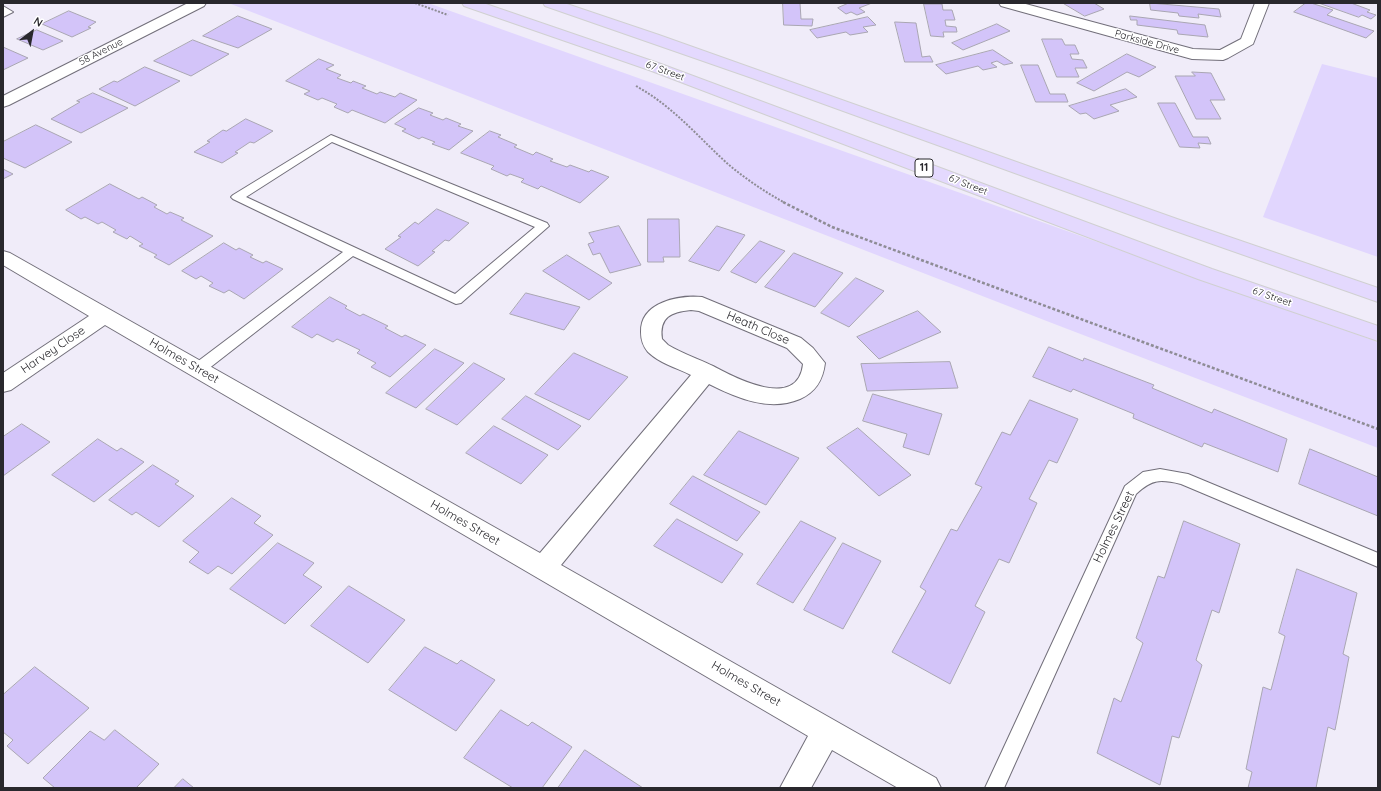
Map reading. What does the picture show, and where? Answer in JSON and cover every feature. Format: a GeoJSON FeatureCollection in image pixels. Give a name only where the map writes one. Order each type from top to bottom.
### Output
{"type":"FeatureCollection","features":[{"type":"Feature","properties":{"kind":"main road","name":"67 Street"},"geometry":{"type":"LineString","coordinates":[[469,3],[655,67],[1206,274],[1378,334]]}},
{"type":"Feature","properties":{"kind":"main road"},"geometry":{"type":"LineString","coordinates":[[550,3],[687,48],[1227,243],[1378,295]]}},
{"type":"Feature","properties":{"kind":"street","name":"58 Avenue"},"geometry":{"type":"LineString","coordinates":[[3,102],[199,3]]}},
{"type":"Feature","properties":{"kind":"street","name":"Parkside Drive"},"geometry":{"type":"LineString","coordinates":[[1006,3],[1192,54],[1223,55],[1248,41],[1262,3]]}},
{"type":"Feature","properties":{"kind":"street","name":"Holmes Street"},"geometry":{"type":"LineString","coordinates":[[3,257],[926,788]]}},
{"type":"Feature","properties":{"kind":"street","name":"Heath Close"},"geometry":{"type":"LineString","coordinates":[[678,304],[702,304],[794,343],[814,362],[813,374],[808,384],[795,393],[782,397],[768,397],[750,392],[706,372],[665,354],[653,343],[650,330],[653,318],[665,309],[678,304]]}},
{"type":"Feature","properties":{"kind":"street","name":"Harvey Close"},"geometry":{"type":"LineString","coordinates":[[3,384],[104,316]]}},
{"type":"Feature","properties":{"kind":"street"},"geometry":{"type":"LineString","coordinates":[[543,568],[706,372]]}},
{"type":"Feature","properties":{"kind":"street"},"geometry":{"type":"LineString","coordinates":[[794,788],[827,730]]}},
{"type":"Feature","properties":{"kind":"lane"},"geometry":{"type":"LineString","coordinates":[[3,9],[8,12],[3,14]]}},
{"type":"Feature","properties":{"kind":"lane"},"geometry":{"type":"LineString","coordinates":[[331,138],[543,226],[456,300],[352,251],[237,197],[331,138]]}},
{"type":"Feature","properties":{"kind":"lane"},"geometry":{"type":"LineString","coordinates":[[198,369],[352,251]]}},
{"type":"Feature","properties":{"kind":"lane","name":"Holmes Street"},"geometry":{"type":"LineString","coordinates":[[994,788],[1130,490],[1140,479],[1160,473],[1183,478],[1378,560]]}},
{"type":"Feature","properties":{"kind":"path"},"geometry":{"type":"LineString","coordinates":[[415,3],[452,16]]}},
{"type":"Feature","properties":{"kind":"path"},"geometry":{"type":"LineString","coordinates":[[632,83],[665,104],[689,124],[713,151],[737,171],[787,205],[809,216],[839,229],[1378,429]]}},
{"type":"Feature","properties":{"kind":"shaded area"},"geometry":{"type":"Polygon","coordinates":[[[428,3],[1378,342],[1378,448],[1044,320],[231,4],[428,3]]]}},
{"type":"Feature","properties":{"kind":"shaded area"},"geometry":{"type":"Polygon","coordinates":[[[1322,64],[1378,78],[1378,257],[1263,217],[1322,64]]]}},
{"type":"Feature","properties":{"kind":"building"},"geometry":{"type":"Polygon","coordinates":[[[783,3],[800,3],[801,19],[813,19],[812,26],[784,25],[783,3]]]}},
{"type":"Feature","properties":{"kind":"building"},"geometry":{"type":"Polygon","coordinates":[[[849,3],[872,3],[859,8],[865,12],[857,15],[851,12],[846,14],[838,8],[849,3]]]}},
{"type":"Feature","properties":{"kind":"building"},"geometry":{"type":"Polygon","coordinates":[[[1063,3],[1094,3],[1104,9],[1085,16],[1063,3]]]}},
{"type":"Feature","properties":{"kind":"building"},"geometry":{"type":"Polygon","coordinates":[[[1150,3],[1219,9],[1221,17],[1198,14],[1199,18],[1179,16],[1178,13],[1151,10],[1150,3]]]}},
{"type":"Feature","properties":{"kind":"building"},"geometry":{"type":"Polygon","coordinates":[[[1306,3],[1311,3],[1333,10],[1327,15],[1374,31],[1366,38],[1294,12],[1306,3]]]}},
{"type":"Feature","properties":{"kind":"building"},"geometry":{"type":"Polygon","coordinates":[[[1319,3],[1351,3],[1370,10],[1367,12],[1376,15],[1371,19],[1362,15],[1359,17],[1319,3]]]}},
{"type":"Feature","properties":{"kind":"building"},"geometry":{"type":"Polygon","coordinates":[[[924,4],[942,4],[943,10],[952,10],[955,20],[945,20],[946,26],[956,27],[957,32],[943,32],[944,37],[931,36],[924,4]]]}},
{"type":"Feature","properties":{"kind":"building"},"geometry":{"type":"Polygon","coordinates":[[[69,11],[96,22],[88,27],[91,28],[72,37],[42,24],[69,11]]]}},
{"type":"Feature","properties":{"kind":"building"},"geometry":{"type":"Polygon","coordinates":[[[238,16],[272,29],[238,48],[203,36],[238,16]]]}},
{"type":"Feature","properties":{"kind":"building"},"geometry":{"type":"Polygon","coordinates":[[[1130,16],[1205,25],[1208,37],[1178,34],[1177,30],[1137,25],[1137,20],[1131,20],[1130,16]]]}},
{"type":"Feature","properties":{"kind":"building"},"geometry":{"type":"Polygon","coordinates":[[[868,17],[876,25],[863,27],[868,32],[850,35],[846,32],[817,38],[810,30],[868,17]]]}},
{"type":"Feature","properties":{"kind":"building"},"geometry":{"type":"Polygon","coordinates":[[[895,22],[916,23],[922,57],[930,56],[933,62],[905,62],[895,22]]]}},
{"type":"Feature","properties":{"kind":"building"},"geometry":{"type":"Polygon","coordinates":[[[997,24],[1010,31],[963,50],[952,43],[997,24]]]}},
{"type":"Feature","properties":{"kind":"building"},"geometry":{"type":"Polygon","coordinates":[[[37,30],[63,41],[43,50],[17,39],[37,30]]]}},
{"type":"Feature","properties":{"kind":"building"},"geometry":{"type":"Polygon","coordinates":[[[1042,39],[1062,39],[1065,45],[1075,45],[1079,54],[1070,54],[1072,59],[1083,60],[1087,68],[1075,68],[1079,77],[1057,77],[1042,39]]]}},
{"type":"Feature","properties":{"kind":"building"},"geometry":{"type":"Polygon","coordinates":[[[193,40],[229,54],[191,76],[154,61],[193,40]]]}},
{"type":"Feature","properties":{"kind":"building"},"geometry":{"type":"Polygon","coordinates":[[[3,47],[28,58],[3,70],[3,47]]]}},
{"type":"Feature","properties":{"kind":"building"},"geometry":{"type":"Polygon","coordinates":[[[993,50],[1013,63],[1004,65],[997,61],[991,63],[997,67],[983,70],[978,66],[946,74],[936,65],[993,50]]]}},
{"type":"Feature","properties":{"kind":"building"},"geometry":{"type":"Polygon","coordinates":[[[1127,54],[1156,67],[1139,77],[1127,72],[1094,91],[1077,83],[1127,54]]]}},
{"type":"Feature","properties":{"kind":"building"},"geometry":{"type":"Polygon","coordinates":[[[319,59],[334,65],[326,69],[341,75],[337,78],[351,83],[353,81],[366,86],[362,88],[377,94],[380,92],[395,97],[400,93],[417,100],[385,123],[352,110],[348,113],[334,107],[337,104],[322,98],[318,100],[304,94],[310,91],[286,81],[319,59]]]}},
{"type":"Feature","properties":{"kind":"building"},"geometry":{"type":"Polygon","coordinates":[[[1021,65],[1038,65],[1050,94],[1065,94],[1068,102],[1036,102],[1021,65]]]}},
{"type":"Feature","properties":{"kind":"building"},"geometry":{"type":"Polygon","coordinates":[[[145,67],[180,81],[135,106],[99,89],[114,81],[117,82],[145,67]]]}},
{"type":"Feature","properties":{"kind":"building"},"geometry":{"type":"Polygon","coordinates":[[[1192,72],[1211,73],[1225,100],[1210,100],[1221,119],[1196,119],[1175,76],[1195,76],[1192,72]]]}},
{"type":"Feature","properties":{"kind":"building"},"geometry":{"type":"Polygon","coordinates":[[[1126,89],[1137,97],[1110,105],[1119,111],[1094,119],[1086,113],[1080,114],[1069,106],[1126,89]]]}},
{"type":"Feature","properties":{"kind":"building"},"geometry":{"type":"Polygon","coordinates":[[[93,93],[128,108],[81,133],[51,119],[80,102],[77,101],[93,93]]]}},
{"type":"Feature","properties":{"kind":"building"},"geometry":{"type":"Polygon","coordinates":[[[1158,103],[1175,103],[1193,137],[1208,137],[1211,144],[1198,143],[1200,148],[1180,147],[1158,103]]]}},
{"type":"Feature","properties":{"kind":"building"},"geometry":{"type":"Polygon","coordinates":[[[419,108],[433,113],[430,115],[443,120],[446,118],[461,124],[458,126],[473,131],[449,150],[432,144],[435,142],[422,137],[419,139],[402,131],[406,129],[395,124],[419,108]]]}},
{"type":"Feature","properties":{"kind":"building"},"geometry":{"type":"Polygon","coordinates":[[[246,119],[273,131],[254,143],[250,142],[235,152],[238,153],[222,163],[194,152],[210,142],[207,141],[223,130],[226,131],[246,119]]]}},
{"type":"Feature","properties":{"kind":"building"},"geometry":{"type":"Polygon","coordinates":[[[36,125],[72,142],[25,168],[3,158],[3,142],[36,125]]]}},
{"type":"Feature","properties":{"kind":"building"},"geometry":{"type":"Polygon","coordinates":[[[490,131],[501,135],[498,137],[517,145],[514,147],[533,155],[536,152],[553,159],[550,161],[567,167],[570,165],[589,172],[591,170],[609,177],[580,203],[541,186],[538,189],[521,182],[524,179],[510,174],[507,176],[491,169],[494,166],[461,153],[490,131]]]}},
{"type":"Feature","properties":{"kind":"building"},"geometry":{"type":"Polygon","coordinates":[[[3,169],[13,174],[3,179],[3,169]]]}},
{"type":"Feature","properties":{"kind":"building"},"geometry":{"type":"Polygon","coordinates":[[[110,184],[139,199],[142,197],[157,205],[154,207],[167,214],[170,212],[184,218],[181,220],[213,236],[169,265],[154,257],[157,255],[139,246],[143,244],[130,236],[127,239],[113,232],[116,230],[102,222],[98,224],[85,217],[81,219],[66,210],[110,184]]]}},
{"type":"Feature","properties":{"kind":"building"},"geometry":{"type":"Polygon","coordinates":[[[437,209],[469,223],[449,241],[445,240],[432,251],[435,252],[418,266],[385,249],[401,237],[398,236],[415,222],[418,224],[437,209]]]}},
{"type":"Feature","properties":{"kind":"building"},"geometry":{"type":"Polygon","coordinates":[[[648,219],[679,219],[680,257],[663,257],[664,262],[648,262],[648,219]]]}},
{"type":"Feature","properties":{"kind":"building"},"geometry":{"type":"Polygon","coordinates":[[[619,226],[641,265],[610,273],[600,253],[593,255],[588,244],[594,242],[589,233],[619,226]]]}},
{"type":"Feature","properties":{"kind":"building"},"geometry":{"type":"Polygon","coordinates":[[[717,226],[745,235],[719,271],[689,261],[717,226]]]}},
{"type":"Feature","properties":{"kind":"building"},"geometry":{"type":"Polygon","coordinates":[[[760,241],[785,251],[756,283],[731,272],[760,241]]]}},
{"type":"Feature","properties":{"kind":"building"},"geometry":{"type":"Polygon","coordinates":[[[224,243],[236,250],[239,248],[253,255],[250,257],[263,263],[266,261],[283,269],[244,299],[229,290],[224,293],[209,286],[213,283],[201,276],[196,279],[182,271],[224,243]]]}},
{"type":"Feature","properties":{"kind":"building"},"geometry":{"type":"Polygon","coordinates":[[[794,253],[843,273],[815,307],[765,287],[794,253]]]}},
{"type":"Feature","properties":{"kind":"building"},"geometry":{"type":"Polygon","coordinates":[[[567,255],[612,283],[589,300],[543,271],[567,255]]]}},
{"type":"Feature","properties":{"kind":"building"},"geometry":{"type":"Polygon","coordinates":[[[856,278],[884,291],[849,327],[821,313],[856,278]]]}},
{"type":"Feature","properties":{"kind":"building"},"geometry":{"type":"Polygon","coordinates":[[[526,293],[580,307],[564,330],[510,314],[526,293]]]}},
{"type":"Feature","properties":{"kind":"building"},"geometry":{"type":"Polygon","coordinates":[[[330,297],[347,306],[345,308],[360,316],[363,314],[388,326],[385,328],[402,337],[405,335],[426,345],[390,377],[371,367],[376,363],[357,353],[360,350],[337,339],[333,342],[317,334],[312,338],[292,327],[330,297]]]}},
{"type":"Feature","properties":{"kind":"building"},"geometry":{"type":"Polygon","coordinates":[[[918,311],[941,332],[879,359],[857,337],[918,311]]]}},
{"type":"Feature","properties":{"kind":"building"},"geometry":{"type":"Polygon","coordinates":[[[1049,347],[1083,361],[1084,358],[1154,385],[1152,388],[1212,413],[1214,409],[1287,439],[1278,472],[1204,443],[1202,447],[1133,418],[1134,414],[1073,389],[1071,392],[1033,377],[1049,347]]]}},
{"type":"Feature","properties":{"kind":"building"},"geometry":{"type":"Polygon","coordinates":[[[435,349],[464,363],[416,408],[386,393],[435,349]]]}},
{"type":"Feature","properties":{"kind":"building"},"geometry":{"type":"Polygon","coordinates":[[[574,353],[628,377],[589,420],[535,394],[574,353]]]}},
{"type":"Feature","properties":{"kind":"building"},"geometry":{"type":"Polygon","coordinates":[[[950,362],[958,388],[867,391],[861,364],[950,362]]]}},
{"type":"Feature","properties":{"kind":"building"},"geometry":{"type":"Polygon","coordinates":[[[474,363],[505,379],[457,425],[426,409],[474,363]]]}},
{"type":"Feature","properties":{"kind":"building"},"geometry":{"type":"Polygon","coordinates":[[[873,394],[942,414],[929,455],[903,447],[907,434],[863,421],[873,394]]]}},
{"type":"Feature","properties":{"kind":"building"},"geometry":{"type":"Polygon","coordinates":[[[526,396],[581,426],[558,450],[502,419],[526,396]]]}},
{"type":"Feature","properties":{"kind":"building"},"geometry":{"type":"Polygon","coordinates":[[[1030,400],[1078,419],[1057,463],[1049,460],[1029,499],[1037,503],[1009,563],[999,559],[975,606],[985,612],[950,684],[892,652],[926,591],[920,587],[951,529],[957,531],[982,487],[975,484],[1002,432],[1010,435],[1030,400]]]}},
{"type":"Feature","properties":{"kind":"building"},"geometry":{"type":"Polygon","coordinates":[[[22,424],[50,442],[3,476],[3,437],[22,424]]]}},
{"type":"Feature","properties":{"kind":"building"},"geometry":{"type":"Polygon","coordinates":[[[494,426],[548,455],[521,484],[466,453],[494,426]]]}},
{"type":"Feature","properties":{"kind":"building"},"geometry":{"type":"Polygon","coordinates":[[[858,428],[911,475],[879,496],[827,448],[858,428]]]}},
{"type":"Feature","properties":{"kind":"building"},"geometry":{"type":"Polygon","coordinates":[[[739,431],[799,458],[766,505],[704,475],[739,431]]]}},
{"type":"Feature","properties":{"kind":"building"},"geometry":{"type":"Polygon","coordinates":[[[98,439],[117,451],[121,448],[144,462],[94,502],[52,475],[98,439]]]}},
{"type":"Feature","properties":{"kind":"building"},"geometry":{"type":"Polygon","coordinates":[[[1310,449],[1378,477],[1378,516],[1299,484],[1310,449]]]}},
{"type":"Feature","properties":{"kind":"building"},"geometry":{"type":"Polygon","coordinates":[[[153,465],[179,481],[175,484],[194,496],[159,527],[136,512],[132,515],[109,500],[153,465]]]}},
{"type":"Feature","properties":{"kind":"building"},"geometry":{"type":"Polygon","coordinates":[[[693,476],[760,512],[737,541],[670,504],[693,476]]]}},
{"type":"Feature","properties":{"kind":"building"},"geometry":{"type":"Polygon","coordinates":[[[232,498],[261,516],[254,523],[273,535],[232,574],[218,566],[208,574],[189,562],[199,552],[183,541],[232,498]]]}},
{"type":"Feature","properties":{"kind":"building"},"geometry":{"type":"Polygon","coordinates":[[[677,519],[743,554],[722,583],[654,546],[677,519]]]}},
{"type":"Feature","properties":{"kind":"building"},"geometry":{"type":"Polygon","coordinates":[[[801,521],[836,538],[793,603],[757,584],[801,521]]]}},
{"type":"Feature","properties":{"kind":"building"},"geometry":{"type":"Polygon","coordinates":[[[1184,521],[1240,544],[1219,613],[1212,610],[1196,660],[1202,665],[1179,738],[1172,736],[1160,785],[1097,753],[1114,698],[1121,702],[1143,643],[1136,638],[1158,576],[1164,578],[1184,521]]]}},
{"type":"Feature","properties":{"kind":"building"},"geometry":{"type":"Polygon","coordinates":[[[278,543],[314,563],[303,575],[322,587],[285,624],[230,589],[278,543]]]}},
{"type":"Feature","properties":{"kind":"building"},"geometry":{"type":"Polygon","coordinates":[[[843,543],[881,561],[843,629],[804,610],[843,543]]]}},
{"type":"Feature","properties":{"kind":"building"},"geometry":{"type":"Polygon","coordinates":[[[1297,569],[1357,593],[1343,654],[1349,657],[1335,730],[1328,727],[1316,788],[1248,788],[1252,772],[1246,769],[1263,687],[1271,690],[1285,636],[1279,633],[1297,569]]]}},
{"type":"Feature","properties":{"kind":"building"},"geometry":{"type":"Polygon","coordinates":[[[349,586],[405,620],[368,663],[311,626],[349,586]]]}},
{"type":"Feature","properties":{"kind":"building"},"geometry":{"type":"Polygon","coordinates":[[[425,647],[457,664],[461,660],[495,680],[456,731],[389,690],[425,647]]]}},
{"type":"Feature","properties":{"kind":"building"},"geometry":{"type":"Polygon","coordinates":[[[35,667],[89,708],[28,764],[7,746],[13,740],[3,732],[3,695],[35,667]]]}},
{"type":"Feature","properties":{"kind":"building"},"geometry":{"type":"Polygon","coordinates":[[[501,710],[528,726],[532,722],[572,747],[542,788],[513,788],[464,758],[501,710]]]}},
{"type":"Feature","properties":{"kind":"building"},"geometry":{"type":"Polygon","coordinates":[[[115,730],[159,764],[136,788],[55,788],[43,778],[90,731],[104,740],[115,730]]]}},
{"type":"Feature","properties":{"kind":"building"},"geometry":{"type":"Polygon","coordinates":[[[585,750],[643,788],[558,788],[585,750]]]}},
{"type":"Feature","properties":{"kind":"building"},"geometry":{"type":"Polygon","coordinates":[[[183,779],[194,788],[174,788],[183,779]]]}}]}
